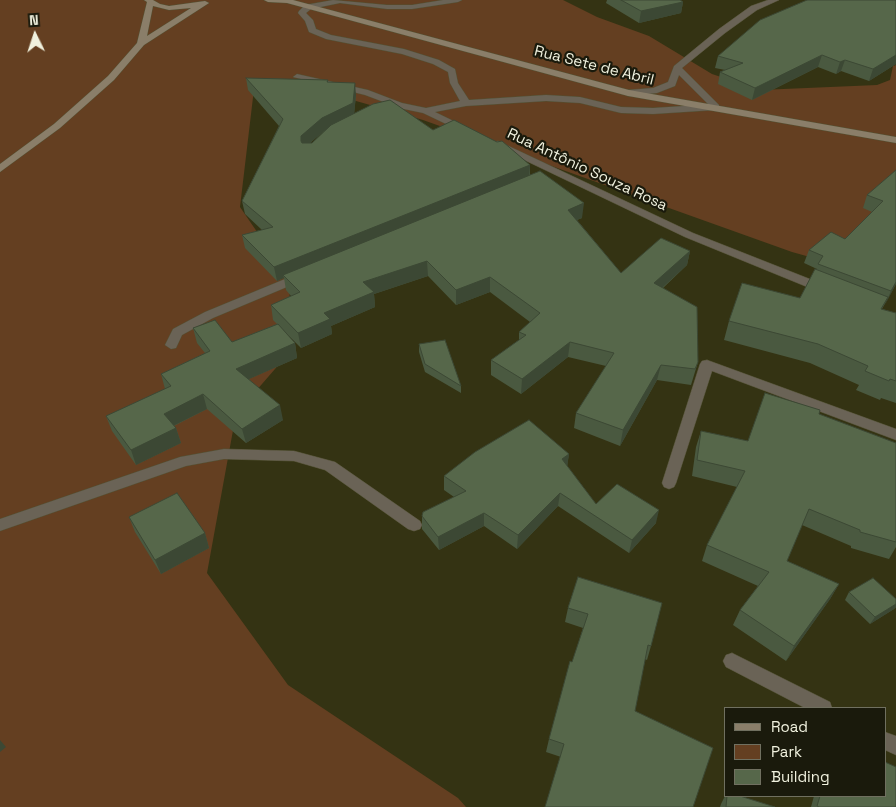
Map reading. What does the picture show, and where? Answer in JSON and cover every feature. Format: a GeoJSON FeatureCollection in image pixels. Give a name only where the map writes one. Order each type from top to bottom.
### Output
{"type":"FeatureCollection","features":[{"type":"Feature","properties":{"kind":"main road","name":"Rua Sete de Abril"},"geometry":{"type":"LineString","coordinates":[[268,0],[286,1],[628,93],[896,140]]}},
{"type":"Feature","properties":{"kind":"main road"},"geometry":{"type":"LineString","coordinates":[[141,44],[149,2],[169,8],[181,8],[209,2]]}},
{"type":"Feature","properties":{"kind":"main road"},"geometry":{"type":"LineString","coordinates":[[0,169],[57,126],[110,78],[141,44],[209,2]]}},
{"type":"Feature","properties":{"kind":"street"},"geometry":{"type":"LineString","coordinates":[[458,0],[412,7],[387,7],[340,1],[308,7],[302,13],[309,20],[312,30],[329,37],[404,52],[436,62],[452,71],[454,83],[466,103]]}},
{"type":"Feature","properties":{"kind":"street"},"geometry":{"type":"LineString","coordinates":[[628,93],[654,91],[672,84],[677,68],[722,31],[754,8],[775,0]]}},
{"type":"Feature","properties":{"kind":"street"},"geometry":{"type":"LineString","coordinates":[[677,68],[716,107]]}},
{"type":"Feature","properties":{"kind":"street"},"geometry":{"type":"LineString","coordinates":[[297,77],[368,93],[400,105],[426,111],[472,133]]}},
{"type":"Feature","properties":{"kind":"street","name":"Rua Antônio Souza Rosa"},"geometry":{"type":"LineString","coordinates":[[426,111],[466,103],[546,98],[580,100],[621,110],[653,111],[716,107]]}},
{"type":"Feature","properties":{"kind":"street"},"geometry":{"type":"LineString","coordinates":[[374,111],[400,105]]}},
{"type":"Feature","properties":{"kind":"street","name":"Rua Antônio Souza Rosa"},"geometry":{"type":"LineString","coordinates":[[489,140],[689,235],[836,294]]}},
{"type":"Feature","properties":{"kind":"street"},"geometry":{"type":"LineString","coordinates":[[539,179],[557,172]]}},
{"type":"Feature","properties":{"kind":"street"},"geometry":{"type":"LineString","coordinates":[[172,345],[177,332],[209,315],[314,270]]}},
{"type":"Feature","properties":{"kind":"street"},"geometry":{"type":"LineString","coordinates":[[669,483],[707,364],[896,435]]}},
{"type":"Feature","properties":{"kind":"street"},"geometry":{"type":"LineString","coordinates":[[0,525],[185,461],[224,454],[294,456],[330,466],[414,525]]}},
{"type":"Feature","properties":{"kind":"street"},"geometry":{"type":"LineString","coordinates":[[732,661],[820,707]]}},
{"type":"Feature","properties":{"kind":"green space"},"geometry":{"type":"Polygon","coordinates":[[[0,0],[563,0],[597,17],[649,36],[712,74],[760,90],[877,85],[890,80],[893,66],[896,65],[896,281],[792,252],[423,120],[282,80],[254,89],[240,207],[290,280],[288,354],[236,414],[207,573],[288,685],[458,798],[466,807],[0,807],[0,0]]]}},
{"type":"Feature","properties":{"kind":"building"},"geometry":{"type":"Polygon","coordinates":[[[621,0],[680,0],[683,2],[641,11],[621,0]]]}},
{"type":"Feature","properties":{"kind":"building"},"geometry":{"type":"Polygon","coordinates":[[[807,0],[896,0],[896,55],[873,69],[845,60],[840,62],[822,55],[755,88],[720,72],[743,63],[718,56],[760,20],[807,0]]]}},
{"type":"Feature","properties":{"kind":"building"},"geometry":{"type":"Polygon","coordinates":[[[246,78],[328,80],[327,82],[355,83],[353,103],[322,118],[301,136],[302,143],[312,143],[331,125],[373,104],[390,100],[433,130],[454,120],[497,142],[502,141],[530,165],[274,267],[242,235],[273,227],[242,201],[283,119],[246,78]]]}},
{"type":"Feature","properties":{"kind":"building"},"geometry":{"type":"Polygon","coordinates":[[[896,170],[896,282],[891,291],[818,264],[823,256],[809,250],[831,232],[845,239],[883,201],[867,195],[896,170]]]}},
{"type":"Feature","properties":{"kind":"building"},"geometry":{"type":"Polygon","coordinates":[[[540,171],[584,203],[568,210],[621,273],[661,238],[690,251],[654,283],[697,307],[698,362],[695,369],[661,365],[623,430],[576,413],[614,353],[570,342],[522,379],[491,360],[526,335],[519,332],[540,313],[490,277],[456,290],[427,261],[363,282],[374,292],[324,313],[330,319],[298,333],[271,305],[300,292],[283,275],[540,171]]]}},
{"type":"Feature","properties":{"kind":"building"},"geometry":{"type":"Polygon","coordinates":[[[815,269],[888,297],[881,309],[896,313],[896,381],[890,379],[889,381],[865,371],[868,366],[818,344],[729,321],[742,283],[800,298],[815,269]]]}},
{"type":"Feature","properties":{"kind":"building"},"geometry":{"type":"Polygon","coordinates":[[[215,320],[232,342],[278,324],[295,343],[236,369],[280,405],[242,429],[203,394],[164,414],[176,428],[131,450],[106,416],[171,386],[161,374],[210,351],[193,328],[215,320]]]}},
{"type":"Feature","properties":{"kind":"building"},"geometry":{"type":"Polygon","coordinates":[[[445,340],[461,386],[425,364],[419,344],[445,340]]]}},
{"type":"Feature","properties":{"kind":"building"},"geometry":{"type":"Polygon","coordinates":[[[765,393],[820,410],[819,414],[896,443],[896,542],[860,532],[860,530],[809,509],[787,561],[839,584],[794,646],[740,610],[769,572],[707,545],[745,471],[697,460],[701,431],[748,441],[765,393]]]}},
{"type":"Feature","properties":{"kind":"building"},"geometry":{"type":"Polygon","coordinates":[[[529,420],[569,454],[562,459],[596,504],[617,484],[659,510],[632,540],[560,493],[518,535],[484,513],[438,537],[422,516],[423,512],[466,491],[444,476],[475,452],[529,420]]]}},
{"type":"Feature","properties":{"kind":"building"},"geometry":{"type":"Polygon","coordinates":[[[177,493],[205,533],[155,560],[129,517],[177,493]]]}},
{"type":"Feature","properties":{"kind":"building"},"geometry":{"type":"Polygon","coordinates":[[[578,577],[662,603],[651,646],[648,645],[635,711],[713,748],[693,807],[545,807],[564,744],[549,739],[570,661],[572,662],[588,614],[568,608],[578,577]]]}},
{"type":"Feature","properties":{"kind":"building"},"geometry":{"type":"Polygon","coordinates":[[[873,578],[896,599],[896,604],[875,617],[849,592],[873,578]]]}},
{"type":"Feature","properties":{"kind":"building"},"geometry":{"type":"Polygon","coordinates":[[[886,762],[896,767],[896,807],[817,806],[820,797],[886,797],[886,762]]]}},
{"type":"Feature","properties":{"kind":"building"},"geometry":{"type":"Polygon","coordinates":[[[727,797],[743,797],[775,807],[726,807],[727,797]]]}}]}
